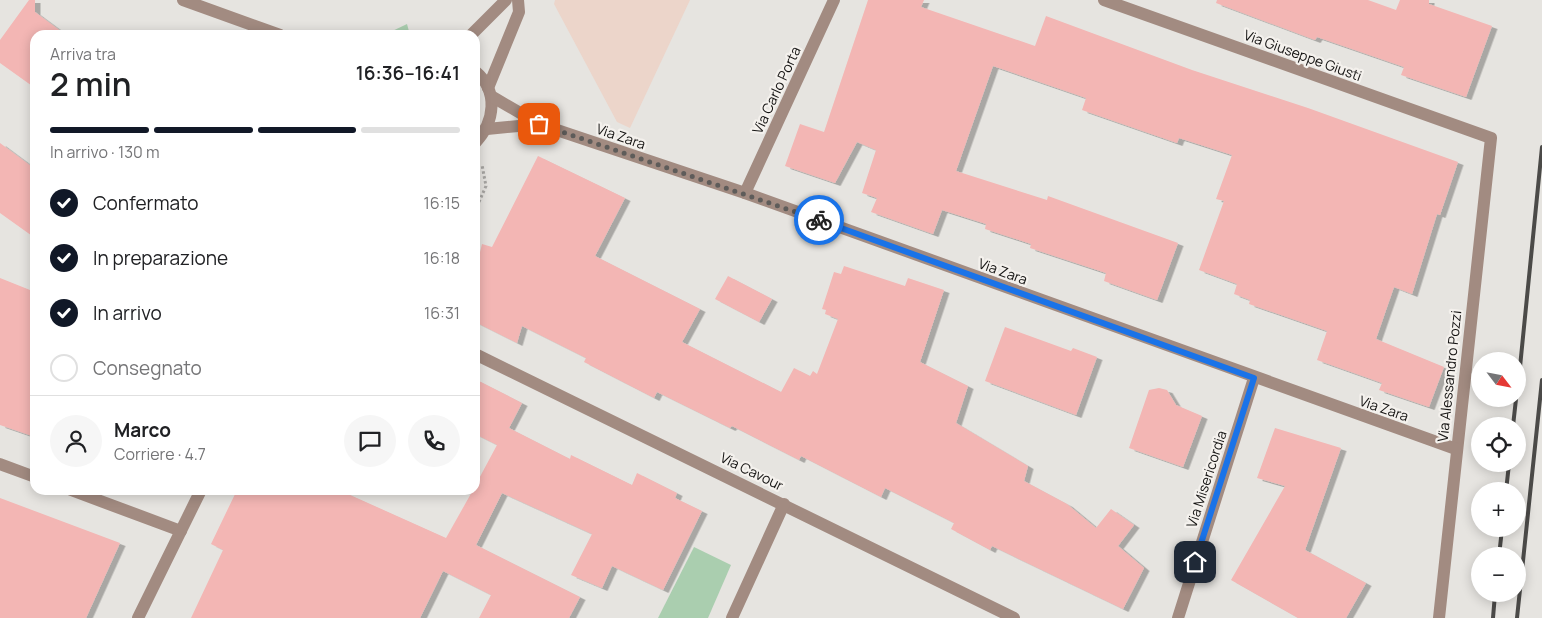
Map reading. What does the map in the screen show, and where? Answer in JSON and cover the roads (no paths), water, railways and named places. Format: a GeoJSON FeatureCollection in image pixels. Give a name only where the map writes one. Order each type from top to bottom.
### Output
{"type":"FeatureCollection","features":[{"type":"Feature","properties":{"kind":"street"},"geometry":{"type":"LineString","coordinates":[[183,0],[266,30]]}},
{"type":"Feature","properties":{"kind":"street"},"geometry":{"type":"LineString","coordinates":[[477,30],[506,0]]}},
{"type":"Feature","properties":{"kind":"street"},"geometry":{"type":"LineString","coordinates":[[480,136],[486,129],[492,114],[490,92],[519,12],[518,0]]}},
{"type":"Feature","properties":{"kind":"street","name":"Via Carlo Porta"},"geometry":{"type":"LineString","coordinates":[[745,193],[834,0]]}},
{"type":"Feature","properties":{"kind":"street","name":"Via Giuseppe Giusti"},"geometry":{"type":"LineString","coordinates":[[1104,0],[1491,138]]}},
{"type":"Feature","properties":{"kind":"street"},"geometry":{"type":"LineString","coordinates":[[480,78],[490,92]]}},
{"type":"Feature","properties":{"kind":"street","name":"Via Zara"},"geometry":{"type":"LineString","coordinates":[[490,92],[539,124],[745,193],[1254,378],[1456,449]]}},
{"type":"Feature","properties":{"kind":"street","name":"Via Zara"},"geometry":{"type":"LineString","coordinates":[[486,129],[539,124]]}},
{"type":"Feature","properties":{"kind":"street","name":"Via Alessandro Pozzi"},"geometry":{"type":"LineString","coordinates":[[1439,618],[1491,138]]}},
{"type":"Feature","properties":{"kind":"street","name":"Via Cavour"},"geometry":{"type":"LineString","coordinates":[[480,356],[1014,618]]}},
{"type":"Feature","properties":{"kind":"street","name":"Via Misericordia"},"geometry":{"type":"LineString","coordinates":[[1178,618],[1254,378]]}},
{"type":"Feature","properties":{"kind":"street"},"geometry":{"type":"LineString","coordinates":[[0,464],[30,475]]}},
{"type":"Feature","properties":{"kind":"street"},"geometry":{"type":"LineString","coordinates":[[85,495],[181,530]]}},
{"type":"Feature","properties":{"kind":"street"},"geometry":{"type":"LineString","coordinates":[[138,618],[198,495]]}},
{"type":"Feature","properties":{"kind":"street"},"geometry":{"type":"LineString","coordinates":[[732,618],[784,504]]}},
{"type":"Feature","properties":{"kind":"railway"},"geometry":{"type":"LineString","coordinates":[[1522,352],[1542,147]]}},
{"type":"Feature","properties":{"kind":"railway"},"geometry":{"type":"LineString","coordinates":[[1517,618],[1542,380]]}},
{"type":"Feature","properties":{"kind":"railway"},"geometry":{"type":"LineString","coordinates":[[1514,417],[1515,408]]}},
{"type":"Feature","properties":{"kind":"railway"},"geometry":{"type":"LineString","coordinates":[[1507,482],[1508,472]]}},
{"type":"Feature","properties":{"kind":"railway"},"geometry":{"type":"LineString","coordinates":[[1500,547],[1501,537]]}},
{"type":"Feature","properties":{"kind":"railway"},"geometry":{"type":"LineString","coordinates":[[1493,618],[1494,602]]}}]}
